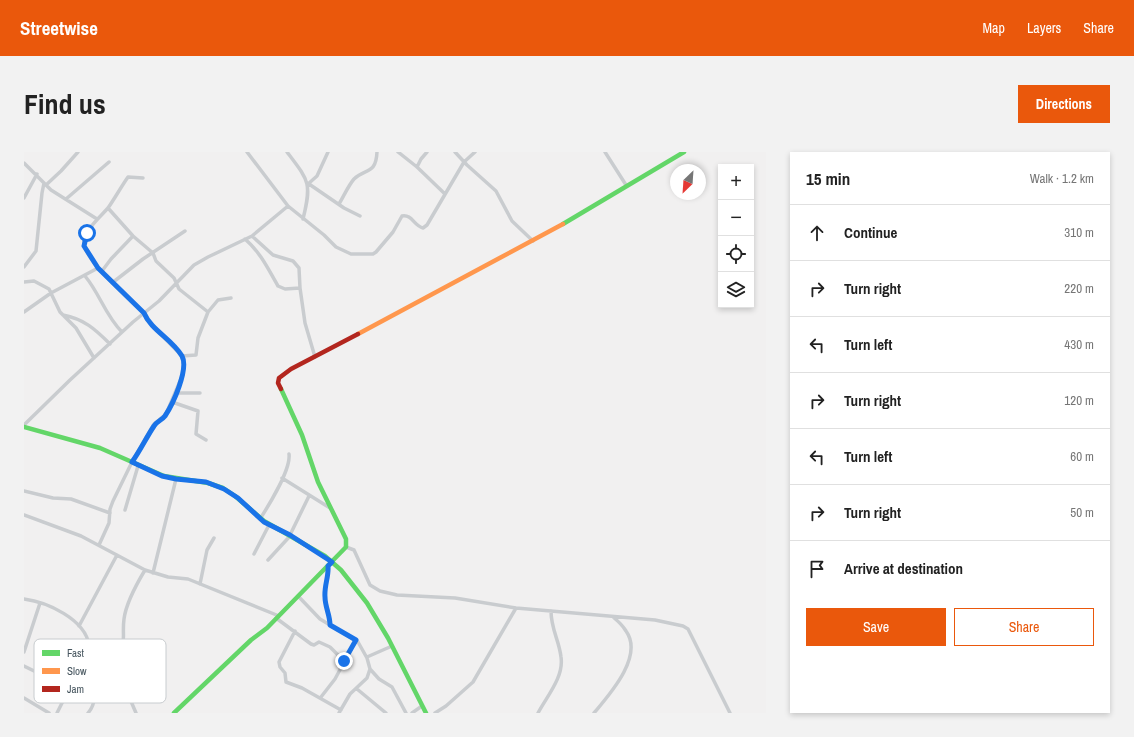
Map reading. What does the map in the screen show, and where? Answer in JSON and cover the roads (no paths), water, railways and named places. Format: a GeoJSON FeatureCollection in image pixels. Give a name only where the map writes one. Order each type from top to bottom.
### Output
{"type":"FeatureCollection","features":[{"type":"Feature","properties":{"kind":"street"},"geometry":{"type":"LineString","coordinates":[[24,267],[36,251],[42,193],[45,184],[61,171],[78,152]]}},
{"type":"Feature","properties":{"kind":"street"},"geometry":{"type":"LineString","coordinates":[[247,152],[288,206],[341,251],[351,254],[373,254],[390,236],[402,216],[410,217],[419,227],[423,228],[427,225],[464,162],[475,152]]}},
{"type":"Feature","properties":{"kind":"street"},"geometry":{"type":"LineString","coordinates":[[287,152],[309,184],[360,216]]}},
{"type":"Feature","properties":{"kind":"street"},"geometry":{"type":"LineString","coordinates":[[303,219],[309,193],[309,184],[318,176],[328,152]]}},
{"type":"Feature","properties":{"kind":"street"},"geometry":{"type":"LineString","coordinates":[[339,204],[354,179],[368,171],[375,164],[377,161],[377,152]]}},
{"type":"Feature","properties":{"kind":"street"},"geometry":{"type":"LineString","coordinates":[[398,152],[417,167],[445,194]]}},
{"type":"Feature","properties":{"kind":"street"},"geometry":{"type":"LineString","coordinates":[[417,167],[427,152]]}},
{"type":"Feature","properties":{"kind":"street"},"geometry":{"type":"LineString","coordinates":[[455,152],[496,191],[512,220],[533,241]]}},
{"type":"Feature","properties":{"kind":"street"},"geometry":{"type":"LineString","coordinates":[[605,152],[626,185]]}},
{"type":"Feature","properties":{"kind":"street"},"geometry":{"type":"LineString","coordinates":[[174,713],[278,617],[346,547],[346,539],[316,477],[302,435],[278,383],[281,375],[533,241],[684,152]]}},
{"type":"Feature","properties":{"kind":"street"},"geometry":{"type":"LineString","coordinates":[[66,199],[109,162]]}},
{"type":"Feature","properties":{"kind":"street"},"geometry":{"type":"LineString","coordinates":[[24,163],[37,174],[45,184],[97,219]]}},
{"type":"Feature","properties":{"kind":"street"},"geometry":{"type":"LineString","coordinates":[[24,198],[37,174]]}},
{"type":"Feature","properties":{"kind":"street"},"geometry":{"type":"LineString","coordinates":[[99,545],[109,523],[113,502],[132,462],[154,424],[164,418],[176,393],[184,370],[182,356],[147,320],[144,313],[98,268],[85,250],[84,242],[97,219],[108,208],[129,176],[143,178]]}},
{"type":"Feature","properties":{"kind":"street"},"geometry":{"type":"LineString","coordinates":[[24,426],[94,358],[201,261],[252,236],[288,206]]}},
{"type":"Feature","properties":{"kind":"street"},"geometry":{"type":"LineString","coordinates":[[108,208],[133,236],[153,253],[156,261],[170,274],[179,289],[208,312]]}},
{"type":"Feature","properties":{"kind":"street"},"geometry":{"type":"LineString","coordinates":[[112,283],[185,231]]}},
{"type":"Feature","properties":{"kind":"street"},"geometry":{"type":"LineString","coordinates":[[102,271],[111,259],[133,236]]}},
{"type":"Feature","properties":{"kind":"street"},"geometry":{"type":"LineString","coordinates":[[252,236],[273,254],[289,258],[296,263],[300,273],[300,288],[306,327],[315,357]]}},
{"type":"Feature","properties":{"kind":"street"},"geometry":{"type":"LineString","coordinates":[[245,239],[258,251],[272,273],[278,286],[285,289],[300,288]]}},
{"type":"Feature","properties":{"kind":"street"},"geometry":{"type":"LineString","coordinates":[[24,312],[51,293],[98,268]]}},
{"type":"Feature","properties":{"kind":"street"},"geometry":{"type":"LineString","coordinates":[[85,276],[97,292],[104,310],[122,332]]}},
{"type":"Feature","properties":{"kind":"street"},"geometry":{"type":"LineString","coordinates":[[24,282],[32,281],[39,283],[51,293],[58,309],[62,315],[76,328],[94,358]]}},
{"type":"Feature","properties":{"kind":"street"},"geometry":{"type":"LineString","coordinates":[[182,356],[196,355],[198,338],[208,312],[218,300],[231,298]]}},
{"type":"Feature","properties":{"kind":"street"},"geometry":{"type":"LineString","coordinates":[[62,315],[77,318],[88,323],[110,344]]}},
{"type":"Feature","properties":{"kind":"street"},"geometry":{"type":"LineString","coordinates":[[176,393],[200,393]]}},
{"type":"Feature","properties":{"kind":"street"},"geometry":{"type":"LineString","coordinates":[[172,402],[196,409],[198,415],[196,434],[199,438],[206,440]]}},
{"type":"Feature","properties":{"kind":"street"},"geometry":{"type":"LineString","coordinates":[[24,426],[75,440],[132,462],[138,466],[176,479],[206,482],[224,489],[238,498],[260,519],[290,535],[342,571],[365,600],[392,646],[426,713]]}},
{"type":"Feature","properties":{"kind":"street"},"geometry":{"type":"LineString","coordinates":[[260,519],[282,478],[289,462],[289,454]]}},
{"type":"Feature","properties":{"kind":"street"},"geometry":{"type":"LineString","coordinates":[[125,510],[138,466]]}},
{"type":"Feature","properties":{"kind":"street"},"geometry":{"type":"LineString","coordinates":[[282,478],[330,508]]}},
{"type":"Feature","properties":{"kind":"street"},"geometry":{"type":"LineString","coordinates":[[153,574],[176,479]]}},
{"type":"Feature","properties":{"kind":"street"},"geometry":{"type":"LineString","coordinates":[[24,491],[53,498],[71,499],[110,513]]}},
{"type":"Feature","properties":{"kind":"street"},"geometry":{"type":"LineString","coordinates":[[268,560],[290,535],[309,496]]}},
{"type":"Feature","properties":{"kind":"street"},"geometry":{"type":"LineString","coordinates":[[24,515],[81,536],[153,574],[188,579],[278,617],[312,645],[319,642],[326,644],[344,661]]}},
{"type":"Feature","properties":{"kind":"street"},"geometry":{"type":"LineString","coordinates":[[254,554],[269,525]]}},
{"type":"Feature","properties":{"kind":"street"},"geometry":{"type":"LineString","coordinates":[[200,584],[207,550],[214,538]]}},
{"type":"Feature","properties":{"kind":"street"},"geometry":{"type":"LineString","coordinates":[[346,547],[354,550],[370,585],[380,591],[397,595],[475,600],[516,608],[655,620],[683,626],[688,629],[730,713]]}},
{"type":"Feature","properties":{"kind":"street"},"geometry":{"type":"LineString","coordinates":[[79,626],[117,555]]}},
{"type":"Feature","properties":{"kind":"street"},"geometry":{"type":"LineString","coordinates":[[330,564],[325,595],[330,614],[330,625]]}},
{"type":"Feature","properties":{"kind":"street"},"geometry":{"type":"LineString","coordinates":[[124,639],[123,624],[125,613],[145,570]]}},
{"type":"Feature","properties":{"kind":"street"},"geometry":{"type":"LineString","coordinates":[[298,596],[315,615],[356,640],[367,657],[370,669],[376,677],[390,685],[395,691],[406,713]]}},
{"type":"Feature","properties":{"kind":"street"},"geometry":{"type":"LineString","coordinates":[[24,599],[40,603],[62,614],[79,626],[86,639]]}},
{"type":"Feature","properties":{"kind":"street"},"geometry":{"type":"LineString","coordinates":[[24,652],[40,603]]}},
{"type":"Feature","properties":{"kind":"street"},"geometry":{"type":"LineString","coordinates":[[435,713],[446,706],[474,682],[516,608]]}},
{"type":"Feature","properties":{"kind":"street"},"geometry":{"type":"LineString","coordinates":[[538,713],[559,675],[561,664],[552,626],[551,611]]}},
{"type":"Feature","properties":{"kind":"street"},"geometry":{"type":"LineString","coordinates":[[594,713],[622,675],[632,655],[627,631],[613,617]]}},
{"type":"Feature","properties":{"kind":"street"},"geometry":{"type":"LineString","coordinates":[[294,631],[279,662],[285,673],[286,682],[320,697],[340,711],[350,694],[367,678],[370,669]]}},
{"type":"Feature","properties":{"kind":"street"},"geometry":{"type":"LineString","coordinates":[[320,697],[335,678],[356,640]]}},
{"type":"Feature","properties":{"kind":"street"},"geometry":{"type":"LineString","coordinates":[[367,657],[392,646]]}},
{"type":"Feature","properties":{"kind":"street"},"geometry":{"type":"LineString","coordinates":[[24,666],[34,671]]}},
{"type":"Feature","properties":{"kind":"street"},"geometry":{"type":"LineString","coordinates":[[357,689],[386,713]]}},
{"type":"Feature","properties":{"kind":"street"},"geometry":{"type":"LineString","coordinates":[[24,698],[49,713]]}},
{"type":"Feature","properties":{"kind":"street"},"geometry":{"type":"LineString","coordinates":[[57,713],[62,703]]}},
{"type":"Feature","properties":{"kind":"street"},"geometry":{"type":"LineString","coordinates":[[88,713],[93,703]]}},
{"type":"Feature","properties":{"kind":"street"},"geometry":{"type":"LineString","coordinates":[[132,703],[136,713]]}},
{"type":"Feature","properties":{"kind":"street"},"geometry":{"type":"LineString","coordinates":[[412,713],[422,706]]}}]}
